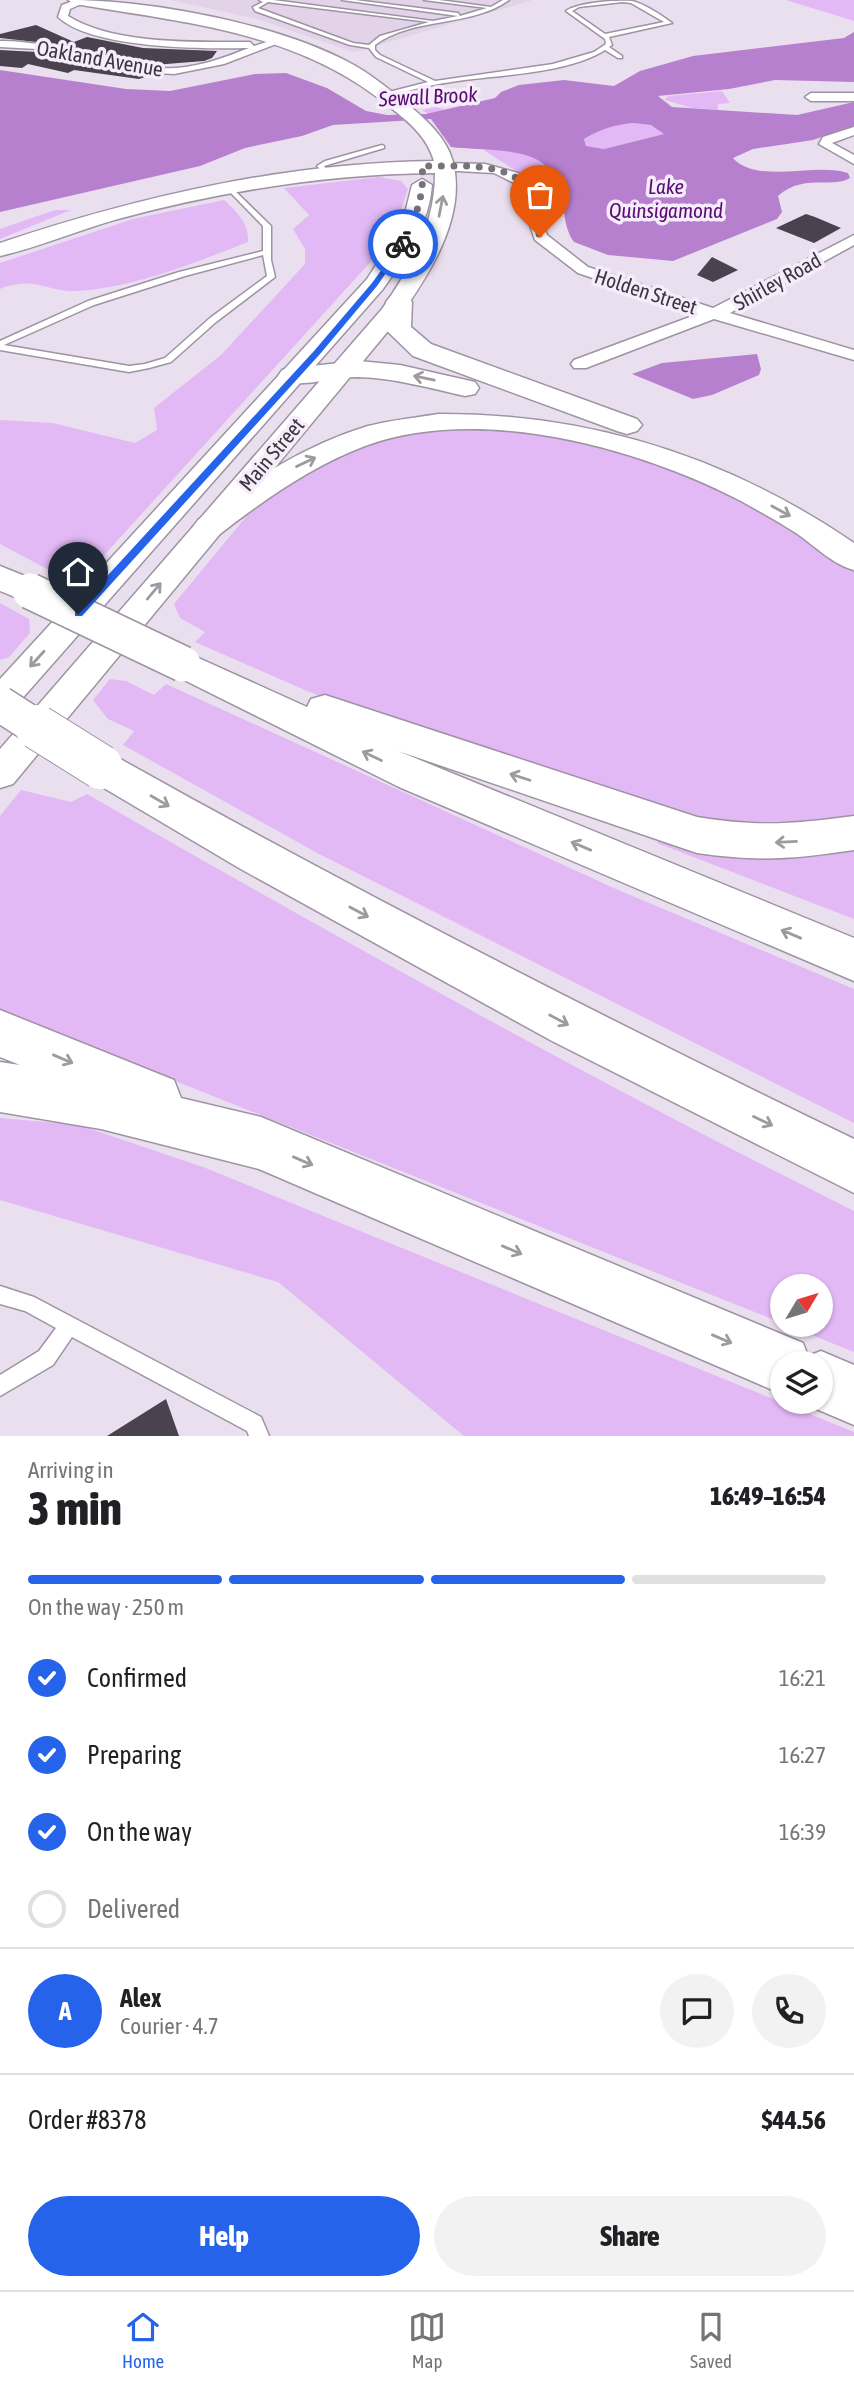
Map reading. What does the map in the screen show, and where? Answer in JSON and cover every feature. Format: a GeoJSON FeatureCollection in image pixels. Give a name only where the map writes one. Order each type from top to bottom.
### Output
{"type":"FeatureCollection","features":[{"type":"Feature","properties":{"kind":"highway"},"geometry":{"type":"LineString","coordinates":[[399,302],[398,330],[422,350],[657,436],[774,483],[854,530]]}},
{"type":"Feature","properties":{"kind":"highway"},"geometry":{"type":"LineString","coordinates":[[292,376],[332,366],[432,380],[657,436]]}},
{"type":"Feature","properties":{"kind":"highway"},"geometry":{"type":"LineString","coordinates":[[332,366],[376,388],[592,436],[660,456],[730,484],[813,529],[854,559]]}},
{"type":"Feature","properties":{"kind":"highway"},"geometry":{"type":"LineString","coordinates":[[209,527],[269,482],[297,466],[379,433],[422,425],[473,423],[592,436]]}},
{"type":"Feature","properties":{"kind":"highway"},"geometry":{"type":"LineString","coordinates":[[15,584],[195,668],[413,776],[854,960]]}},
{"type":"Feature","properties":{"kind":"highway"},"geometry":{"type":"LineString","coordinates":[[195,668],[336,712],[461,758],[697,835],[741,842],[783,843],[854,833]]}},
{"type":"Feature","properties":{"kind":"highway"},"geometry":{"type":"LineString","coordinates":[[0,703],[101,767],[254,855],[569,1025],[854,1167]]}},
{"type":"Feature","properties":{"kind":"highway"},"geometry":{"type":"LineString","coordinates":[[0,1033],[770,1359]]}},
{"type":"Feature","properties":{"kind":"highway"},"geometry":{"type":"LineString","coordinates":[[0,1087],[102,1104],[261,1143]]}},
{"type":"Feature","properties":{"kind":"highway"},"geometry":{"type":"LineString","coordinates":[[833,1386],[854,1395]]}},
{"type":"Feature","properties":{"kind":"main road","name":"Main Street"},"geometry":{"type":"LineString","coordinates":[[79,1],[279,41],[337,63],[387,94],[411,119],[416,144],[433,167],[441,212],[432,241],[418,275],[399,302],[332,366]]}},
{"type":"Feature","properties":{"kind":"main road","name":"Main Street"},"geometry":{"type":"LineString","coordinates":[[0,774],[209,527],[332,366],[401,248],[419,211],[422,190],[433,167]]}},
{"type":"Feature","properties":{"kind":"main road"},"geometry":{"type":"LineString","coordinates":[[0,250],[115,213],[229,188],[327,174],[433,167]]}},
{"type":"Feature","properties":{"kind":"main road","name":"Main Street"},"geometry":{"type":"LineString","coordinates":[[0,703],[292,376]]}},
{"type":"Feature","properties":{"kind":"street","name":"Main Street"},"geometry":{"type":"LineString","coordinates":[[79,1],[66,7],[63,13],[66,20],[106,34],[170,42],[248,45],[279,41]]}},
{"type":"Feature","properties":{"kind":"street"},"geometry":{"type":"LineString","coordinates":[[18,42],[78,26]]}},
{"type":"Feature","properties":{"kind":"street","name":"Oakland Avenue"},"geometry":{"type":"LineString","coordinates":[[0,44],[18,42],[116,64],[170,71],[218,62],[279,41]]}},
{"type":"Feature","properties":{"kind":"street"},"geometry":{"type":"LineString","coordinates":[[811,97],[854,97]]}},
{"type":"Feature","properties":{"kind":"street"},"geometry":{"type":"LineString","coordinates":[[854,131],[827,140],[824,144],[854,160]]}},
{"type":"Feature","properties":{"kind":"street","name":"Holden Street"},"geometry":{"type":"LineString","coordinates":[[433,167],[494,169],[515,176],[522,182],[540,237],[583,270],[650,295],[854,355]]}},
{"type":"Feature","properties":{"kind":"street","name":"Shirley Road"},"geometry":{"type":"LineString","coordinates":[[580,364],[714,314],[854,239]]}},
{"type":"Feature","properties":{"kind":"lane"},"geometry":{"type":"LineString","coordinates":[[261,0],[440,22]]}},
{"type":"Feature","properties":{"kind":"lane"},"geometry":{"type":"LineString","coordinates":[[269,0],[257,10],[352,44],[372,47]]}},
{"type":"Feature","properties":{"kind":"lane"},"geometry":{"type":"LineString","coordinates":[[344,0],[464,16]]}},
{"type":"Feature","properties":{"kind":"lane"},"geometry":{"type":"LineString","coordinates":[[426,0],[496,8]]}},
{"type":"Feature","properties":{"kind":"lane"},"geometry":{"type":"LineString","coordinates":[[372,47],[376,39],[496,8],[507,0]]}},
{"type":"Feature","properties":{"kind":"lane"},"geometry":{"type":"LineString","coordinates":[[387,94],[434,83],[569,62],[606,48],[609,45],[604,36],[569,11],[578,6],[622,0],[632,2],[669,23],[604,36]]}},
{"type":"Feature","properties":{"kind":"lane"},"geometry":{"type":"LineString","coordinates":[[372,47],[378,57],[434,83]]}},
{"type":"Feature","properties":{"kind":"lane"},"geometry":{"type":"LineString","coordinates":[[606,48],[620,57]]}},
{"type":"Feature","properties":{"kind":"lane"},"geometry":{"type":"LineString","coordinates":[[327,174],[320,166],[327,162],[382,147]]}},
{"type":"Feature","properties":{"kind":"lane"},"geometry":{"type":"LineString","coordinates":[[0,345],[129,369],[169,360],[213,320],[271,277],[267,226],[229,188]]}},
{"type":"Feature","properties":{"kind":"lane"},"geometry":{"type":"LineString","coordinates":[[0,345],[92,303],[182,274],[267,252]]}},
{"type":"Feature","properties":{"kind":"lane"},"geometry":{"type":"LineString","coordinates":[[0,1295],[28,1303],[254,1424],[259,1436]]}},
{"type":"Feature","properties":{"kind":"lane"},"geometry":{"type":"LineString","coordinates":[[0,1387],[46,1358],[69,1325]]}},
{"type":"Feature","properties":{"kind":"shaded area"},"geometry":{"type":"Polygon","coordinates":[[[170,0],[533,0],[354,52],[257,19],[170,0]]]}},
{"type":"Feature","properties":{"kind":"shaded area"},"geometry":{"type":"Polygon","coordinates":[[[786,0],[854,0],[854,21],[786,0]]]}},
{"type":"Feature","properties":{"kind":"shaded area"},"geometry":{"type":"Polygon","coordinates":[[[722,91],[730,103],[718,104],[718,110],[692,108],[665,100],[668,96],[722,91]]]}},
{"type":"Feature","properties":{"kind":"shaded area"},"geometry":{"type":"Polygon","coordinates":[[[436,107],[457,113],[549,159],[584,215],[422,110],[436,107]]]}},
{"type":"Feature","properties":{"kind":"shaded area"},"geometry":{"type":"Polygon","coordinates":[[[633,123],[652,125],[664,134],[604,149],[586,146],[584,139],[596,133],[613,126],[633,123]]]}},
{"type":"Feature","properties":{"kind":"shaded area"},"geometry":{"type":"Polygon","coordinates":[[[379,177],[401,181],[408,189],[393,233],[376,256],[87,574],[66,579],[0,544],[0,420],[53,423],[135,443],[157,430],[154,408],[221,355],[305,264],[305,249],[293,229],[309,215],[284,188],[379,177]]]}},
{"type":"Feature","properties":{"kind":"shaded area"},"geometry":{"type":"Polygon","coordinates":[[[224,200],[245,224],[248,242],[164,273],[100,289],[67,291],[23,284],[0,289],[0,263],[133,219],[224,200]]]}},
{"type":"Feature","properties":{"kind":"shaded area"},"geometry":{"type":"Polygon","coordinates":[[[55,210],[71,210],[0,239],[0,229],[55,210]]]}},
{"type":"Feature","properties":{"kind":"shaded area"},"geometry":{"type":"Polygon","coordinates":[[[445,427],[492,427],[592,440],[700,476],[854,565],[854,815],[832,821],[704,821],[384,720],[307,691],[195,642],[205,632],[180,618],[174,604],[245,518],[269,496],[338,455],[383,437],[445,427]]]}},
{"type":"Feature","properties":{"kind":"shaded area"},"geometry":{"type":"Polygon","coordinates":[[[0,603],[29,619],[30,633],[9,657],[0,660],[0,603]]]}},
{"type":"Feature","properties":{"kind":"shaded area"},"geometry":{"type":"Polygon","coordinates":[[[110,679],[126,681],[154,695],[166,684],[616,889],[854,989],[854,1123],[319,854],[123,745],[134,731],[108,719],[93,700],[110,679]]]}},
{"type":"Feature","properties":{"kind":"shaded area"},"geometry":{"type":"Polygon","coordinates":[[[21,790],[71,802],[87,794],[467,1008],[756,1162],[854,1211],[854,1352],[817,1337],[833,1337],[833,1274],[770,1274],[770,1318],[0,1011],[0,816],[21,790]]]}},
{"type":"Feature","properties":{"kind":"shaded area"},"geometry":{"type":"Polygon","coordinates":[[[661,836],[854,844],[854,919],[657,843],[661,836]]]}},
{"type":"Feature","properties":{"kind":"shaded area"},"geometry":{"type":"Polygon","coordinates":[[[0,1118],[79,1125],[203,1167],[770,1398],[770,1414],[810,1414],[854,1432],[854,1436],[464,1436],[278,1282],[0,1200],[0,1118]]]}},
{"type":"Feature","properties":{"kind":"water","name":"Lake Quinsigamond"},"geometry":{"type":"Polygon","coordinates":[[[854,32],[854,82],[775,80],[729,89],[658,96],[672,107],[797,115],[854,102],[854,126],[813,140],[753,149],[733,158],[744,166],[757,170],[835,170],[848,173],[850,178],[835,182],[807,183],[788,189],[778,196],[782,212],[777,219],[673,261],[608,255],[574,242],[567,227],[560,197],[551,182],[548,170],[540,161],[512,152],[451,147],[431,119],[333,125],[302,136],[245,148],[200,166],[0,212],[0,70],[126,89],[170,91],[255,74],[286,73],[327,88],[366,111],[387,115],[426,114],[495,98],[501,92],[519,85],[564,80],[614,86],[640,71],[693,56],[844,38],[854,32]],[[620,125],[584,139],[586,146],[604,149],[664,134],[651,125],[620,125]]]}},
{"type":"Feature","properties":{"kind":"water"},"geometry":{"type":"Polygon","coordinates":[[[757,354],[761,369],[759,375],[712,395],[693,399],[632,374],[662,363],[757,354]]]}},
{"type":"Feature","properties":{"kind":"building"},"geometry":{"type":"Polygon","coordinates":[[[36,25],[74,42],[87,37],[143,48],[217,51],[212,58],[204,61],[154,65],[45,43],[0,38],[0,34],[36,25]]]}},
{"type":"Feature","properties":{"kind":"building"},"geometry":{"type":"Polygon","coordinates":[[[0,50],[37,52],[151,75],[139,79],[74,70],[68,73],[28,64],[22,68],[0,66],[0,50]]]}},
{"type":"Feature","properties":{"kind":"building"},"geometry":{"type":"Polygon","coordinates":[[[806,214],[841,228],[814,243],[776,228],[806,214]]]}},
{"type":"Feature","properties":{"kind":"building"},"geometry":{"type":"Polygon","coordinates":[[[712,257],[738,270],[713,282],[697,275],[712,257]]]}},
{"type":"Feature","properties":{"kind":"building"},"geometry":{"type":"Polygon","coordinates":[[[166,1399],[179,1436],[107,1436],[166,1399]]]}},
{"type":"Feature","properties":{"kind":"way so far"},"geometry":{"type":"LineString","coordinates":[[403,244],[419,211],[422,166],[494,169],[515,176],[522,182],[540,237]]}},
{"type":"Feature","properties":{"kind":"route"},"geometry":{"type":"LineString","coordinates":[[78,614],[249,423],[317,352],[375,284],[403,244]]}},
{"type":"Feature","properties":{"kind":"water label","name":"Sewall Brook"},"geometry":{"type":"Point","coordinates":[428,96]}}]}
